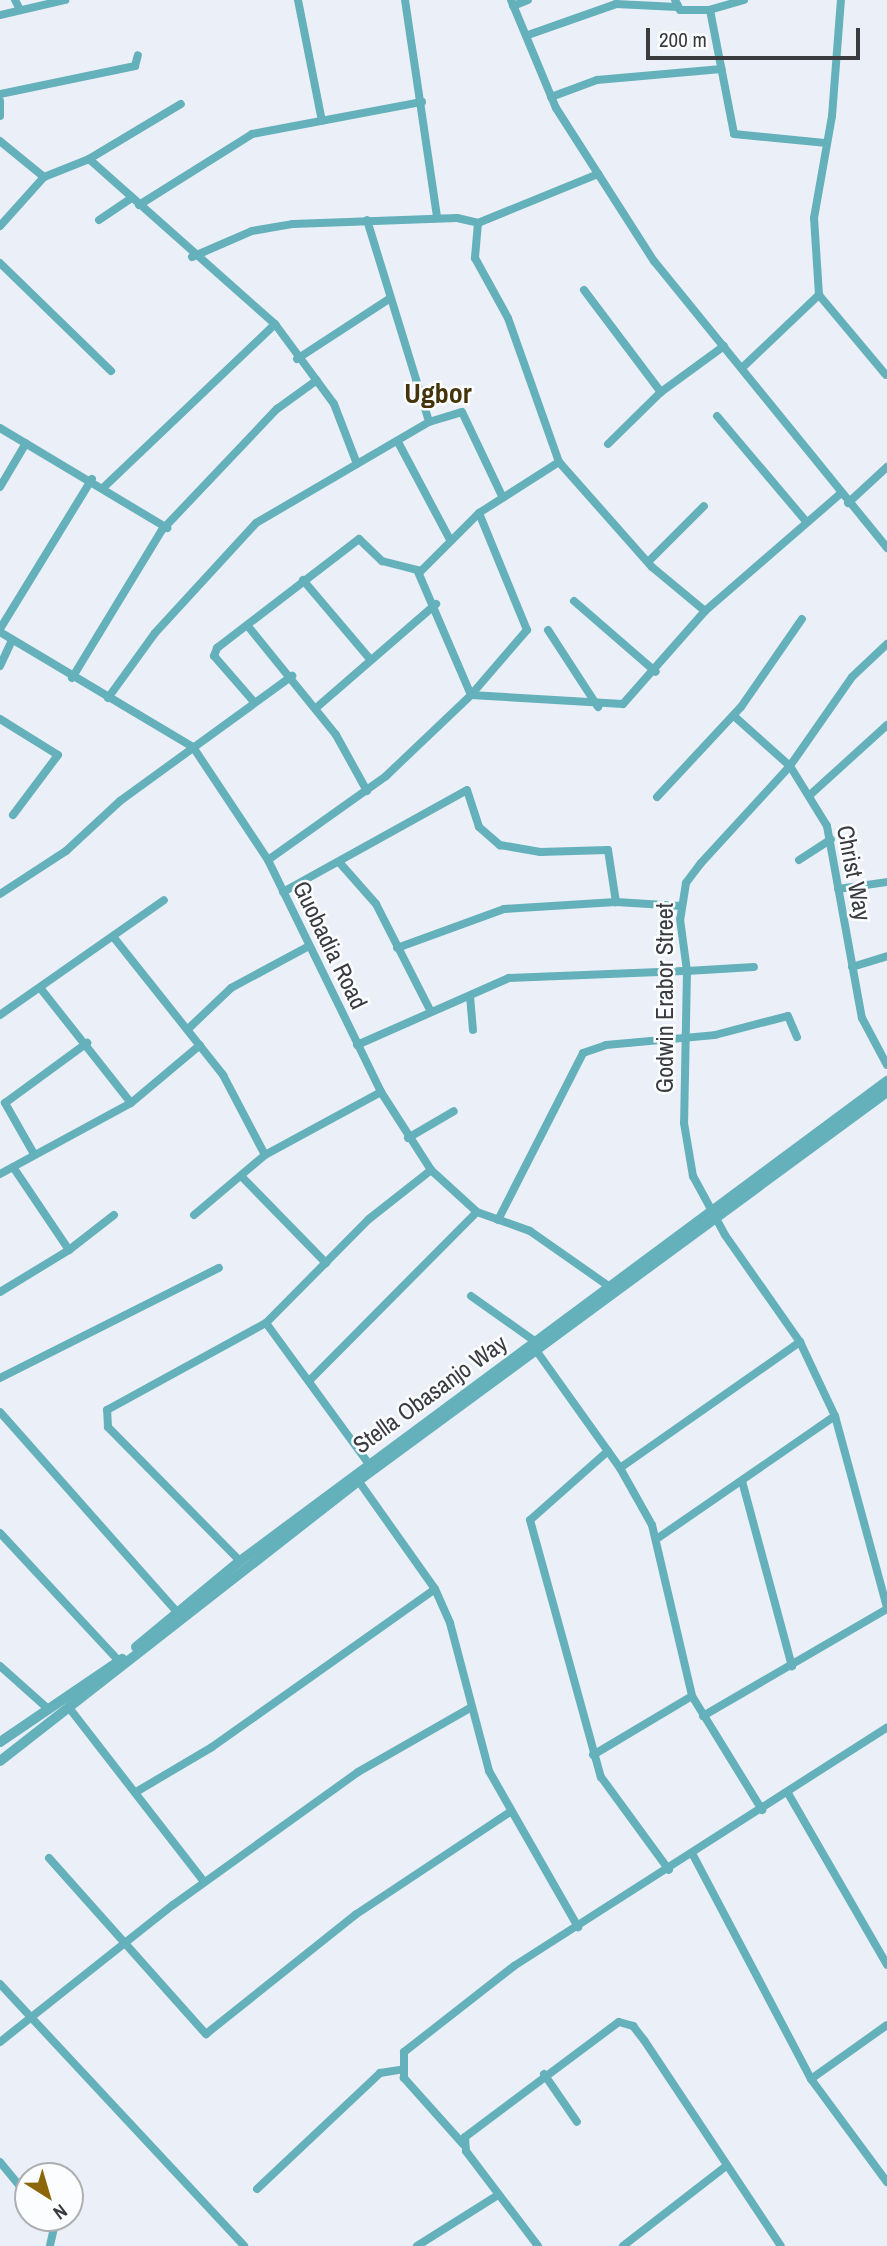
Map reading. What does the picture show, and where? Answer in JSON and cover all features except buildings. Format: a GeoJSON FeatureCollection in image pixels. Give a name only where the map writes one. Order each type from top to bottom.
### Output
{"type":"FeatureCollection","features":[{"type":"Feature","properties":{"kind":"street"},"geometry":{"type":"LineString","coordinates":[[15,0],[20,10]]}},
{"type":"Feature","properties":{"kind":"street"},"geometry":{"type":"LineString","coordinates":[[298,0],[322,121]]}},
{"type":"Feature","properties":{"kind":"street"},"geometry":{"type":"LineString","coordinates":[[405,0],[437,218]]}},
{"type":"Feature","properties":{"kind":"street"},"geometry":{"type":"LineString","coordinates":[[528,0],[512,3],[528,34],[551,97],[654,261],[743,367],[848,503],[887,548]]}},
{"type":"Feature","properties":{"kind":"street"},"geometry":{"type":"LineString","coordinates":[[528,34],[617,5],[676,3],[710,10],[744,0]]}},
{"type":"Feature","properties":{"kind":"street"},"geometry":{"type":"LineString","coordinates":[[841,0],[814,218],[819,295],[887,376]]}},
{"type":"Feature","properties":{"kind":"street"},"geometry":{"type":"LineString","coordinates":[[0,15],[59,1]]}},
{"type":"Feature","properties":{"kind":"street"},"geometry":{"type":"LineString","coordinates":[[710,10],[734,134],[825,143]]}},
{"type":"Feature","properties":{"kind":"street"},"geometry":{"type":"LineString","coordinates":[[0,94],[135,66],[138,55]]}},
{"type":"Feature","properties":{"kind":"street"},"geometry":{"type":"LineString","coordinates":[[551,97],[597,80],[722,69]]}},
{"type":"Feature","properties":{"kind":"street"},"geometry":{"type":"LineString","coordinates":[[0,101],[0,116]]}},
{"type":"Feature","properties":{"kind":"street"},"geometry":{"type":"LineString","coordinates":[[99,220],[252,134],[422,102]]}},
{"type":"Feature","properties":{"kind":"street"},"geometry":{"type":"LineString","coordinates":[[0,226],[44,177],[89,159],[181,104]]}},
{"type":"Feature","properties":{"kind":"street"},"geometry":{"type":"LineString","coordinates":[[0,141],[44,177]]}},
{"type":"Feature","properties":{"kind":"street"},"geometry":{"type":"LineString","coordinates":[[89,159],[192,257],[248,295],[275,324],[297,359],[317,380],[334,404],[357,464]]}},
{"type":"Feature","properties":{"kind":"street"},"geometry":{"type":"LineString","coordinates":[[192,257],[253,231],[367,220],[437,218],[478,223],[598,174]]}},
{"type":"Feature","properties":{"kind":"street"},"geometry":{"type":"LineString","coordinates":[[367,220],[389,299],[429,422]]}},
{"type":"Feature","properties":{"kind":"street"},"geometry":{"type":"LineString","coordinates":[[478,223],[475,258],[508,317],[559,462],[648,562],[705,611]]}},
{"type":"Feature","properties":{"kind":"street"},"geometry":{"type":"LineString","coordinates":[[0,263],[111,371]]}},
{"type":"Feature","properties":{"kind":"street"},"geometry":{"type":"LineString","coordinates":[[584,290],[661,392]]}},
{"type":"Feature","properties":{"kind":"street"},"geometry":{"type":"LineString","coordinates":[[743,367],[819,295]]}},
{"type":"Feature","properties":{"kind":"street"},"geometry":{"type":"LineString","coordinates":[[297,359],[389,299]]}},
{"type":"Feature","properties":{"kind":"street"},"geometry":{"type":"LineString","coordinates":[[104,487],[275,324]]}},
{"type":"Feature","properties":{"kind":"street"},"geometry":{"type":"LineString","coordinates":[[608,444],[661,392],[724,346]]}},
{"type":"Feature","properties":{"kind":"street"},"geometry":{"type":"LineString","coordinates":[[887,369],[887,376]]}},
{"type":"Feature","properties":{"kind":"street"},"geometry":{"type":"LineString","coordinates":[[72,678],[167,528],[240,445],[317,380]]}},
{"type":"Feature","properties":{"kind":"street"},"geometry":{"type":"LineString","coordinates":[[108,698],[155,633],[256,523],[429,422],[462,412],[502,496]]}},
{"type":"Feature","properties":{"kind":"street"},"geometry":{"type":"LineString","coordinates":[[717,416],[806,520]]}},
{"type":"Feature","properties":{"kind":"street"},"geometry":{"type":"LineString","coordinates":[[0,428],[92,479],[167,528]]}},
{"type":"Feature","properties":{"kind":"street"},"geometry":{"type":"LineString","coordinates":[[398,442],[449,538]]}},
{"type":"Feature","properties":{"kind":"street"},"geometry":{"type":"LineString","coordinates":[[0,487],[26,443]]}},
{"type":"Feature","properties":{"kind":"street"},"geometry":{"type":"LineString","coordinates":[[418,572],[449,538],[479,513],[559,462]]}},
{"type":"Feature","properties":{"kind":"street"},"geometry":{"type":"LineString","coordinates":[[848,503],[887,467]]}},
{"type":"Feature","properties":{"kind":"street"},"geometry":{"type":"LineString","coordinates":[[0,631],[92,479]]}},
{"type":"Feature","properties":{"kind":"street"},"geometry":{"type":"LineString","coordinates":[[471,695],[598,707],[623,704],[656,671],[705,611],[806,520],[841,494]]}},
{"type":"Feature","properties":{"kind":"street"},"geometry":{"type":"LineString","coordinates":[[648,562],[704,506]]}},
{"type":"Feature","properties":{"kind":"street"},"geometry":{"type":"LineString","coordinates":[[268,860],[367,791],[471,695],[527,630],[479,513]]}},
{"type":"Feature","properties":{"kind":"street"},"geometry":{"type":"LineString","coordinates":[[254,702],[214,654],[303,580],[359,539],[382,561],[418,572],[436,604],[471,695]]}},
{"type":"Feature","properties":{"kind":"street"},"geometry":{"type":"LineString","coordinates":[[303,580],[370,659]]}},
{"type":"Feature","properties":{"kind":"street"},"geometry":{"type":"LineString","coordinates":[[574,601],[656,671]]}},
{"type":"Feature","properties":{"kind":"street"},"geometry":{"type":"LineString","coordinates":[[316,708],[436,604]]}},
{"type":"Feature","properties":{"kind":"street"},"geometry":{"type":"LineString","coordinates":[[657,797],[734,716],[802,619]]}},
{"type":"Feature","properties":{"kind":"street"},"geometry":{"type":"LineString","coordinates":[[247,625],[316,708],[367,791]]}},
{"type":"Feature","properties":{"kind":"street"},"geometry":{"type":"LineString","coordinates":[[548,630],[598,707]]}},
{"type":"Feature","properties":{"kind":"street","name":"Guobadia Road"},"geometry":{"type":"LineString","coordinates":[[0,631],[72,678],[193,747],[268,860],[307,947],[381,1092],[431,1170],[477,1212],[530,1230],[610,1287]]}},
{"type":"Feature","properties":{"kind":"street"},"geometry":{"type":"LineString","coordinates":[[0,666],[12,640]]}},
{"type":"Feature","properties":{"kind":"street","name":"Godwin Erabor Street"},"geometry":{"type":"LineString","coordinates":[[887,644],[852,677],[790,766],[701,863],[686,883],[681,906],[686,971],[684,1123],[694,1176],[713,1215],[800,1342],[835,1416],[887,1609]]}},
{"type":"Feature","properties":{"kind":"street"},"geometry":{"type":"LineString","coordinates":[[0,894],[66,851],[193,747],[292,676]]}},
{"type":"Feature","properties":{"kind":"street","name":"Christ Way"},"geometry":{"type":"LineString","coordinates":[[734,716],[790,766],[811,794],[831,839],[862,1018],[887,1065]]}},
{"type":"Feature","properties":{"kind":"street"},"geometry":{"type":"LineString","coordinates":[[0,719],[58,754],[13,814]]}},
{"type":"Feature","properties":{"kind":"street"},"geometry":{"type":"LineString","coordinates":[[811,794],[887,725]]}},
{"type":"Feature","properties":{"kind":"street"},"geometry":{"type":"LineString","coordinates":[[283,892],[467,790],[479,827],[499,845],[540,852],[608,850],[617,902]]}},
{"type":"Feature","properties":{"kind":"street"},"geometry":{"type":"LineString","coordinates":[[799,860],[831,839]]}},
{"type":"Feature","properties":{"kind":"street"},"geometry":{"type":"LineString","coordinates":[[339,862],[376,905],[430,1010]]}},
{"type":"Feature","properties":{"kind":"street"},"geometry":{"type":"LineString","coordinates":[[838,889],[887,882]]}},
{"type":"Feature","properties":{"kind":"street"},"geometry":{"type":"LineString","coordinates":[[0,1015],[115,939],[164,900]]}},
{"type":"Feature","properties":{"kind":"street"},"geometry":{"type":"LineString","coordinates":[[397,948],[504,909],[617,902],[681,906]]}},
{"type":"Feature","properties":{"kind":"street"},"geometry":{"type":"LineString","coordinates":[[115,939],[200,1045],[265,1155]]}},
{"type":"Feature","properties":{"kind":"street"},"geometry":{"type":"LineString","coordinates":[[188,1029],[231,988],[307,947]]}},
{"type":"Feature","properties":{"kind":"street"},"geometry":{"type":"LineString","coordinates":[[852,967],[887,956]]}},
{"type":"Feature","properties":{"kind":"street"},"geometry":{"type":"LineString","coordinates":[[357,1045],[430,1010],[509,978],[754,967]]}},
{"type":"Feature","properties":{"kind":"street"},"geometry":{"type":"LineString","coordinates":[[41,989],[87,1043],[131,1103]]}},
{"type":"Feature","properties":{"kind":"street"},"geometry":{"type":"LineString","coordinates":[[470,996],[473,1030]]}},
{"type":"Feature","properties":{"kind":"street"},"geometry":{"type":"LineString","coordinates":[[498,1220],[583,1053],[606,1045],[686,1040],[788,1016],[797,1037]]}},
{"type":"Feature","properties":{"kind":"street"},"geometry":{"type":"LineString","coordinates":[[34,1153],[5,1103],[87,1043]]}},
{"type":"Feature","properties":{"kind":"street"},"geometry":{"type":"LineString","coordinates":[[0,1174],[34,1153],[131,1103],[200,1045]]}},
{"type":"Feature","properties":{"kind":"street","name":"Stella Obasanjo Way"},"geometry":{"type":"LineString","coordinates":[[0,1742],[46,1707],[119,1661],[177,1613],[198,1603],[240,1561],[356,1478],[369,1464],[535,1346],[610,1287],[627,1279],[887,1081]]}},
{"type":"Feature","properties":{"kind":"street"},"geometry":{"type":"LineString","coordinates":[[194,1215],[243,1178],[265,1155],[381,1092]]}},
{"type":"Feature","properties":{"kind":"street"},"geometry":{"type":"LineString","coordinates":[[713,1215],[887,1092]]}},
{"type":"Feature","properties":{"kind":"street"},"geometry":{"type":"LineString","coordinates":[[408,1138],[454,1111]]}},
{"type":"Feature","properties":{"kind":"street"},"geometry":{"type":"LineString","coordinates":[[13,1167],[69,1250]]}},
{"type":"Feature","properties":{"kind":"street"},"geometry":{"type":"LineString","coordinates":[[240,1561],[104,1416],[266,1323],[369,1219],[431,1170]]}},
{"type":"Feature","properties":{"kind":"street"},"geometry":{"type":"LineString","coordinates":[[243,1178],[326,1263]]}},
{"type":"Feature","properties":{"kind":"street"},"geometry":{"type":"LineString","coordinates":[[310,1379],[477,1212]]}},
{"type":"Feature","properties":{"kind":"street"},"geometry":{"type":"LineString","coordinates":[[0,1292],[69,1250],[114,1215]]}},
{"type":"Feature","properties":{"kind":"street"},"geometry":{"type":"LineString","coordinates":[[0,1378],[219,1268]]}},
{"type":"Feature","properties":{"kind":"street"},"geometry":{"type":"LineString","coordinates":[[0,1761],[70,1709],[356,1478],[627,1279]]}},
{"type":"Feature","properties":{"kind":"street"},"geometry":{"type":"LineString","coordinates":[[471,1296],[535,1346],[620,1468],[658,1538],[692,1696],[762,1810]]}},
{"type":"Feature","properties":{"kind":"street"},"geometry":{"type":"LineString","coordinates":[[266,1323],[310,1379],[369,1464]]}},
{"type":"Feature","properties":{"kind":"street"},"geometry":{"type":"LineString","coordinates":[[620,1468],[800,1342]]}},
{"type":"Feature","properties":{"kind":"street"},"geometry":{"type":"LineString","coordinates":[[0,1412],[177,1613]]}},
{"type":"Feature","properties":{"kind":"street"},"geometry":{"type":"LineString","coordinates":[[658,1538],[835,1416]]}},
{"type":"Feature","properties":{"kind":"street"},"geometry":{"type":"LineString","coordinates":[[608,1451],[530,1520],[601,1777],[669,1870]]}},
{"type":"Feature","properties":{"kind":"street"},"geometry":{"type":"LineString","coordinates":[[356,1478],[435,1590],[470,1708],[510,1812],[578,1927]]}},
{"type":"Feature","properties":{"kind":"street"},"geometry":{"type":"LineString","coordinates":[[743,1481],[792,1666]]}},
{"type":"Feature","properties":{"kind":"street"},"geometry":{"type":"LineString","coordinates":[[0,1533],[119,1661]]}},
{"type":"Feature","properties":{"kind":"street"},"geometry":{"type":"LineString","coordinates":[[136,1792],[212,1747],[435,1590]]}},
{"type":"Feature","properties":{"kind":"street"},"geometry":{"type":"LineString","coordinates":[[703,1716],[887,1609]]}},
{"type":"Feature","properties":{"kind":"street"},"geometry":{"type":"LineString","coordinates":[[0,1666],[46,1707]]}},
{"type":"Feature","properties":{"kind":"street"},"geometry":{"type":"LineString","coordinates":[[593,1755],[692,1696]]}},
{"type":"Feature","properties":{"kind":"street"},"geometry":{"type":"LineString","coordinates":[[0,2042],[29,2015],[204,1882],[358,1772],[470,1708]]}},
{"type":"Feature","properties":{"kind":"street"},"geometry":{"type":"LineString","coordinates":[[70,1709],[204,1882]]}},
{"type":"Feature","properties":{"kind":"street"},"geometry":{"type":"LineString","coordinates":[[400,2070],[404,2052],[436,2021],[578,1927],[789,1795],[887,1727]]}},
{"type":"Feature","properties":{"kind":"street"},"geometry":{"type":"LineString","coordinates":[[789,1795],[887,1965]]}},
{"type":"Feature","properties":{"kind":"street"},"geometry":{"type":"LineString","coordinates":[[49,1858],[195,2029],[215,2031],[355,1916],[510,1812]]}},
{"type":"Feature","properties":{"kind":"street"},"geometry":{"type":"LineString","coordinates":[[693,1855],[811,2079],[887,2182]]}},
{"type":"Feature","properties":{"kind":"street"},"geometry":{"type":"LineString","coordinates":[[0,1984],[244,2246]]}},
{"type":"Feature","properties":{"kind":"street"},"geometry":{"type":"LineString","coordinates":[[463,2144],[471,2130],[544,2074],[610,2025],[627,2022],[781,2246]]}},
{"type":"Feature","properties":{"kind":"street"},"geometry":{"type":"LineString","coordinates":[[811,2079],[887,2025]]}},
{"type":"Feature","properties":{"kind":"street"},"geometry":{"type":"LineString","coordinates":[[400,2070],[463,2144],[538,2246]]}},
{"type":"Feature","properties":{"kind":"street"},"geometry":{"type":"LineString","coordinates":[[257,2189],[380,2073],[400,2070]]}},
{"type":"Feature","properties":{"kind":"street"},"geometry":{"type":"LineString","coordinates":[[544,2074],[577,2122]]}},
{"type":"Feature","properties":{"kind":"street"},"geometry":{"type":"LineString","coordinates":[[0,2162],[14,2179]]}},
{"type":"Feature","properties":{"kind":"street"},"geometry":{"type":"LineString","coordinates":[[623,2246],[726,2166]]}},
{"type":"Feature","properties":{"kind":"street"},"geometry":{"type":"LineString","coordinates":[[417,2246],[498,2195]]}},
{"type":"Feature","properties":{"kind":"district","name":"Ugbor"},"geometry":{"type":"Point","coordinates":[438,393]}}]}
